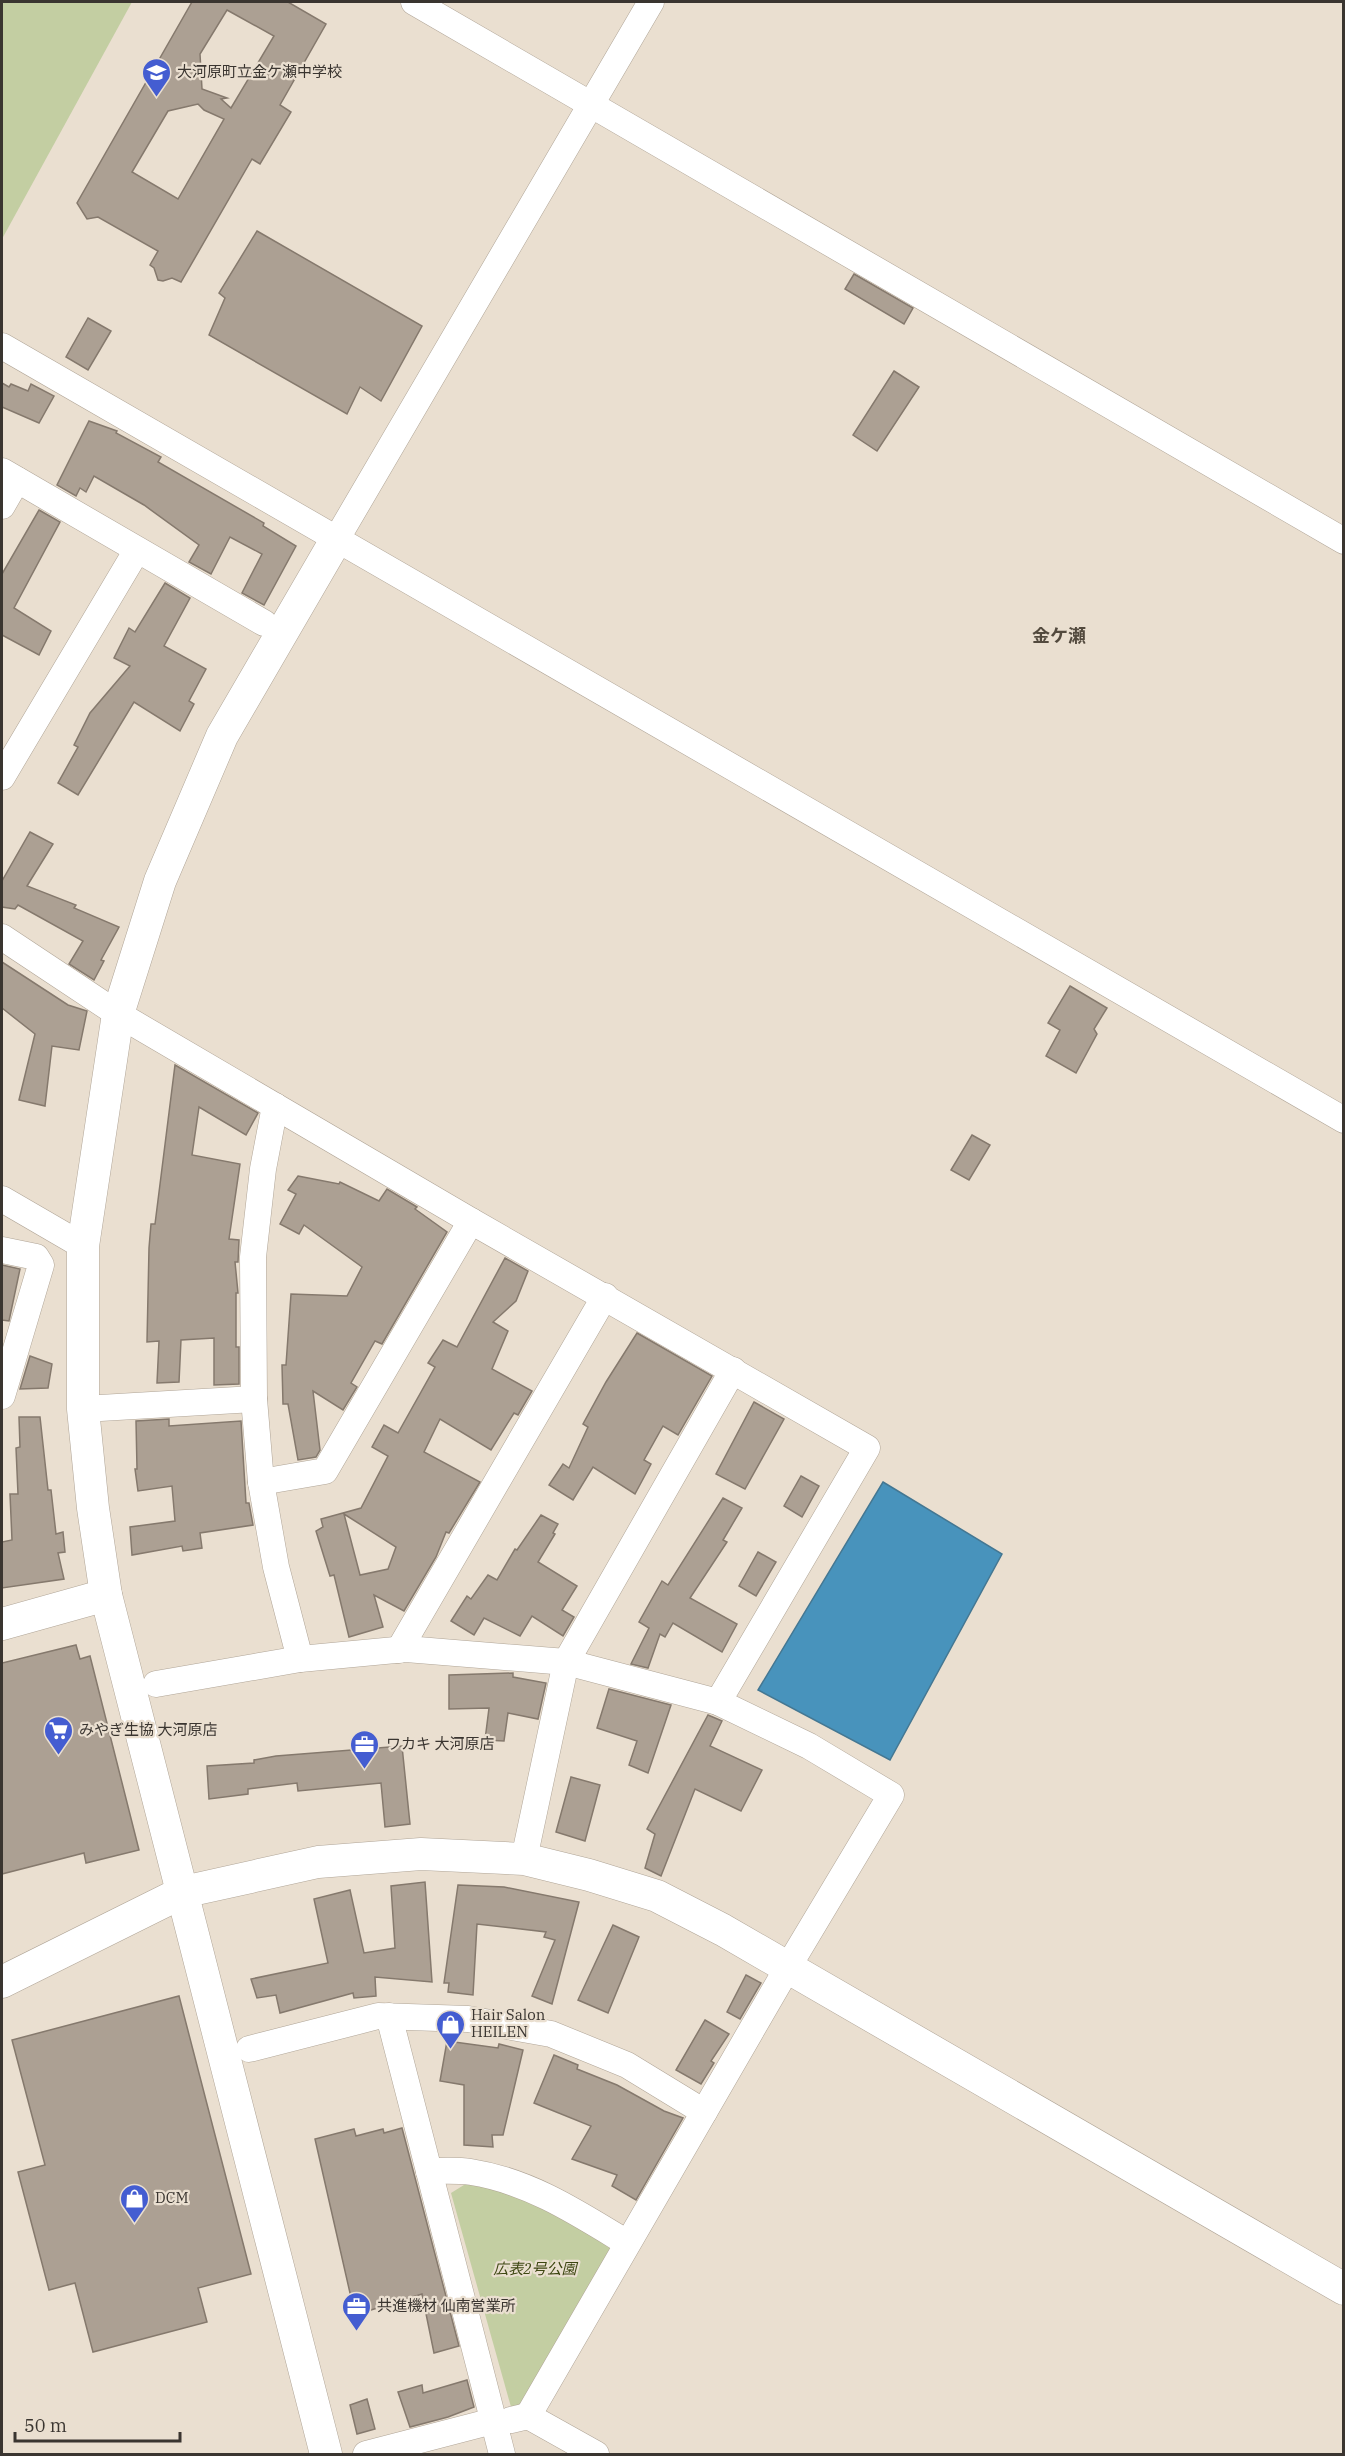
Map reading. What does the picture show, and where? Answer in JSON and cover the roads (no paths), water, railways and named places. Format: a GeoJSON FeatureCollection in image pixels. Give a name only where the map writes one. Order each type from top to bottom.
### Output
{"type":"FeatureCollection","features":[{"type":"Feature","properties":{"kind":"street"},"geometry":{"type":"LineString","coordinates":[[414,2],[1344,541]]}},
{"type":"Feature","properties":{"kind":"street"},"geometry":{"type":"LineString","coordinates":[[326,2454],[106,1595],[93,1508],[83,1409],[83,1246],[118,1014],[160,881],[222,736],[651,2]]}},
{"type":"Feature","properties":{"kind":"street"},"geometry":{"type":"LineString","coordinates":[[2,346],[1344,1119]]}},
{"type":"Feature","properties":{"kind":"street"},"geometry":{"type":"LineString","coordinates":[[2,506],[9,476],[264,623]]}},
{"type":"Feature","properties":{"kind":"street"},"geometry":{"type":"LineString","coordinates":[[2,777],[136,550]]}},
{"type":"Feature","properties":{"kind":"street"},"geometry":{"type":"LineString","coordinates":[[2,937],[118,1014],[471,1221],[867,1448],[718,1702]]}},
{"type":"Feature","properties":{"kind":"street"},"geometry":{"type":"LineString","coordinates":[[275,1106],[263,1169],[253,1257],[254,1400],[261,1482],[276,1567],[300,1659]]}},
{"type":"Feature","properties":{"kind":"street"},"geometry":{"type":"LineString","coordinates":[[2,1199],[83,1246]]}},
{"type":"Feature","properties":{"kind":"street"},"geometry":{"type":"LineString","coordinates":[[261,1482],[325,1471],[471,1221]]}},
{"type":"Feature","properties":{"kind":"street"},"geometry":{"type":"LineString","coordinates":[[36,1257],[52,1228]]}},
{"type":"Feature","properties":{"kind":"street"},"geometry":{"type":"LineString","coordinates":[[2,1250],[36,1257],[41,1265],[2,1396]]}},
{"type":"Feature","properties":{"kind":"street"},"geometry":{"type":"LineString","coordinates":[[399,1650],[605,1296]]}},
{"type":"Feature","properties":{"kind":"street"},"geometry":{"type":"LineString","coordinates":[[524,1859],[566,1662],[733,1370]]}},
{"type":"Feature","properties":{"kind":"street"},"geometry":{"type":"LineString","coordinates":[[83,1409],[254,1400]]}},
{"type":"Feature","properties":{"kind":"street"},"geometry":{"type":"LineString","coordinates":[[2,1624],[106,1595]]}},
{"type":"Feature","properties":{"kind":"street"},"geometry":{"type":"LineString","coordinates":[[156,1684],[300,1659],[399,1650],[566,1662],[718,1702],[808,1746],[891,1795],[788,1967],[528,2416]]}},
{"type":"Feature","properties":{"kind":"street"},"geometry":{"type":"LineString","coordinates":[[2,1982],[183,1892],[318,1862],[421,1854],[524,1859],[589,1875],[657,1896],[788,1967],[1344,2289]]}},
{"type":"Feature","properties":{"kind":"street"},"geometry":{"type":"LineString","coordinates":[[249,2049],[378,2016],[468,2019],[551,2034],[627,2065],[704,2112]]}},
{"type":"Feature","properties":{"kind":"street"},"geometry":{"type":"LineString","coordinates":[[389,2016],[502,2454]]}},
{"type":"Feature","properties":{"kind":"street"},"geometry":{"type":"LineString","coordinates":[[429,2171],[471,2172],[514,2183],[566,2205],[627,2243]]}},
{"type":"Feature","properties":{"kind":"street"},"geometry":{"type":"LineString","coordinates":[[366,2454],[528,2416],[596,2454]]}},
{"type":"Feature","properties":{"kind":"water"},"geometry":{"type":"Polygon","coordinates":[[[883,1482],[1002,1554],[890,1760],[758,1690],[883,1482]]]}},
{"type":"Feature","properties":{"kind":"place","name":"大河原町立金ケ瀬中学校"},"geometry":{"type":"Point","coordinates":[156,98]}},
{"type":"Feature","properties":{"kind":"place","name":"みやぎ生協 大河原店"},"geometry":{"type":"Point","coordinates":[58,1756]}},
{"type":"Feature","properties":{"kind":"place","name":"ワカキ 大河原店"},"geometry":{"type":"Point","coordinates":[365,1770]}},
{"type":"Feature","properties":{"kind":"place","name":"Hair Salon HEILEN"},"geometry":{"type":"Point","coordinates":[450,2050]}},
{"type":"Feature","properties":{"kind":"place","name":"DCM"},"geometry":{"type":"Point","coordinates":[134,2224]}},
{"type":"Feature","properties":{"kind":"place","name":"共進機材 仙南営業所"},"geometry":{"type":"Point","coordinates":[356,2332]}},
{"type":"Feature","properties":{"kind":"district","name":"金ケ瀬"},"geometry":{"type":"Point","coordinates":[1059,636]}},
{"type":"Feature","properties":{"kind":"park label","name":"広表2号公園"},"geometry":{"type":"Point","coordinates":[535,2269]}}]}
